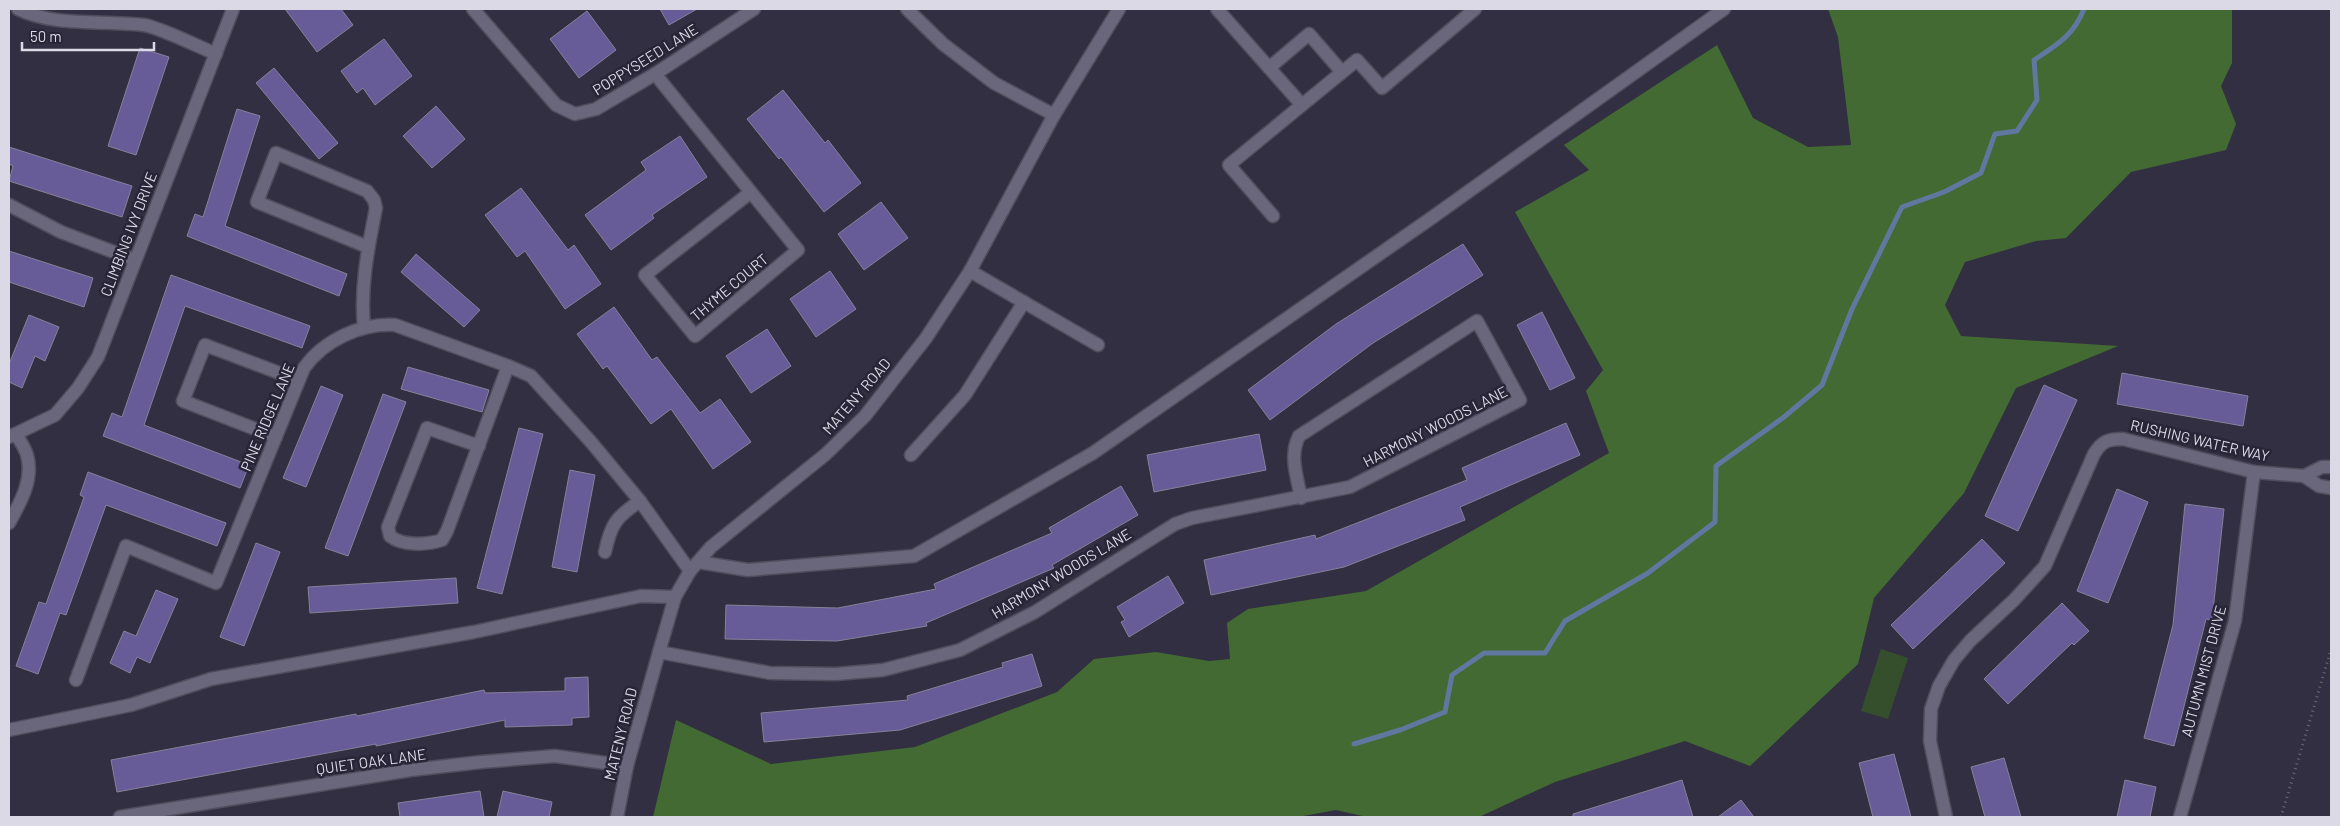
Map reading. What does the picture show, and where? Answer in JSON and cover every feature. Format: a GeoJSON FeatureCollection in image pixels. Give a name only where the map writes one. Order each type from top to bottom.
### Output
{"type":"FeatureCollection","features":[{"type":"Feature","properties":{"kind":"street"},"geometry":{"type":"LineString","coordinates":[[18,9],[57,19],[147,26],[216,54]]}},
{"type":"Feature","properties":{"kind":"street","name":"CLIMBING IVY DRIVE"},"geometry":{"type":"LineString","coordinates":[[13,435],[55,415],[78,388],[98,357],[134,260],[233,9]]}},
{"type":"Feature","properties":{"kind":"street","name":"POPPYSEED LANE"},"geometry":{"type":"LineString","coordinates":[[473,9],[556,105],[575,114],[596,109],[655,74],[754,9]]}},
{"type":"Feature","properties":{"kind":"street"},"geometry":{"type":"LineString","coordinates":[[907,9],[943,44],[994,83],[1054,115]]}},
{"type":"Feature","properties":{"kind":"street","name":"MATENY ROAD"},"geometry":{"type":"LineString","coordinates":[[617,817],[627,766],[675,597],[694,566],[711,547],[826,454],[865,416],[926,338],[970,271],[1054,115],[1119,9]]}},
{"type":"Feature","properties":{"kind":"street"},"geometry":{"type":"LineString","coordinates":[[1217,9],[1302,105]]}},
{"type":"Feature","properties":{"kind":"street"},"geometry":{"type":"LineString","coordinates":[[1273,216],[1228,165],[1357,60],[1382,88],[1475,9]]}},
{"type":"Feature","properties":{"kind":"street"},"geometry":{"type":"LineString","coordinates":[[694,566],[748,570],[914,556],[1093,453],[1430,219],[1724,9]]}},
{"type":"Feature","properties":{"kind":"street"},"geometry":{"type":"LineString","coordinates":[[1269,68],[1309,34],[1342,72]]}},
{"type":"Feature","properties":{"kind":"street","name":"THYME COURT"},"geometry":{"type":"LineString","coordinates":[[655,74],[751,192],[798,250],[695,336],[645,275],[751,192]]}},
{"type":"Feature","properties":{"kind":"street"},"geometry":{"type":"LineString","coordinates":[[364,328],[362,305],[368,247],[376,208],[374,200],[367,191],[276,153],[257,202],[368,247]]}},
{"type":"Feature","properties":{"kind":"street"},"geometry":{"type":"LineString","coordinates":[[9,204],[61,232],[134,260]]}},
{"type":"Feature","properties":{"kind":"street"},"geometry":{"type":"LineString","coordinates":[[970,271],[1098,345]]}},
{"type":"Feature","properties":{"kind":"street"},"geometry":{"type":"LineString","coordinates":[[911,455],[965,395],[1024,302]]}},
{"type":"Feature","properties":{"kind":"street","name":"HARMONY WOODS LANE"},"geometry":{"type":"LineString","coordinates":[[659,652],[770,673],[836,674],[883,670],[960,650],[1035,612],[1175,524],[1192,518],[1301,498],[1350,487],[1520,400],[1477,321],[1299,436],[1293,448],[1301,498]]}},
{"type":"Feature","properties":{"kind":"street","name":"PINE RIDGE LANE"},"geometry":{"type":"LineString","coordinates":[[76,680],[126,546],[216,583],[298,380],[310,358],[341,337],[378,324],[395,325],[531,376],[567,414],[694,566]]}},
{"type":"Feature","properties":{"kind":"street"},"geometry":{"type":"LineString","coordinates":[[276,437],[183,401],[204,345],[298,380]]}},
{"type":"Feature","properties":{"kind":"street"},"geometry":{"type":"LineString","coordinates":[[478,446],[427,428],[388,527],[390,536],[396,542],[431,544],[442,540],[478,446],[508,366]]}},
{"type":"Feature","properties":{"kind":"street"},"geometry":{"type":"LineString","coordinates":[[9,523],[24,496],[28,476],[27,455],[13,435]]}},
{"type":"Feature","properties":{"kind":"street","name":"RUSHING WATER WAY"},"geometry":{"type":"LineString","coordinates":[[1946,817],[1930,741],[1931,709],[1943,676],[1970,641],[2014,600],[2045,566],[2100,444],[2108,439],[2123,439],[2254,472],[2304,476],[2319,486],[2331,488]]}},
{"type":"Feature","properties":{"kind":"street","name":"RUSHING WATER WAY"},"geometry":{"type":"LineString","coordinates":[[2304,476],[2322,467],[2331,467]]}},
{"type":"Feature","properties":{"kind":"street","name":"AUTUMN MIST DRIVE"},"geometry":{"type":"LineString","coordinates":[[2180,817],[2235,621],[2254,472]]}},
{"type":"Feature","properties":{"kind":"street"},"geometry":{"type":"LineString","coordinates":[[606,552],[614,523],[621,514],[640,502]]}},
{"type":"Feature","properties":{"kind":"street"},"geometry":{"type":"LineString","coordinates":[[9,730],[131,705],[211,679],[474,632],[641,596],[675,597]]}},
{"type":"Feature","properties":{"kind":"street","name":"QUIET OAK LANE"},"geometry":{"type":"LineString","coordinates":[[120,817],[170,813],[411,770],[481,762],[555,756],[627,766]]}},
{"type":"Feature","properties":{"kind":"path"},"geometry":{"type":"LineString","coordinates":[[2281,817],[2331,650]]}},
{"type":"Feature","properties":{"kind":"green space"},"geometry":{"type":"Polygon","coordinates":[[[1828,9],[2232,9],[2232,63],[2221,86],[2236,124],[2226,150],[2131,172],[2066,238],[2036,241],[1965,262],[1945,305],[1961,336],[2118,346],[2016,388],[1964,493],[1874,598],[1858,664],[1750,766],[1685,741],[1555,782],[1479,817],[1367,817],[1336,810],[1298,817],[653,817],[676,720],[771,764],[915,747],[1057,692],[1094,659],[1156,652],[1209,661],[1230,659],[1227,623],[1248,609],[1366,591],[1609,453],[1586,391],[1603,370],[1515,212],[1589,170],[1564,145],[1717,45],[1753,118],[1808,147],[1851,145],[1838,37],[1828,9]]]}},
{"type":"Feature","properties":{"kind":"green space"},"geometry":{"type":"Polygon","coordinates":[[[1881,649],[1908,658],[1888,719],[1861,711],[1881,649]]]}},
{"type":"Feature","properties":{"kind":"building"},"geometry":{"type":"Polygon","coordinates":[[[285,9],[341,9],[353,25],[317,52],[285,9]]]}},
{"type":"Feature","properties":{"kind":"building"},"geometry":{"type":"Polygon","coordinates":[[[660,9],[697,9],[669,25],[660,9]]]}},
{"type":"Feature","properties":{"kind":"building"},"geometry":{"type":"Polygon","coordinates":[[[587,11],[616,50],[579,78],[550,39],[587,11]]]}},
{"type":"Feature","properties":{"kind":"building"},"geometry":{"type":"Polygon","coordinates":[[[384,39],[412,76],[375,105],[363,88],[357,93],[341,71],[384,39]]]}},
{"type":"Feature","properties":{"kind":"building"},"geometry":{"type":"Polygon","coordinates":[[[140,48],[169,57],[136,155],[108,146],[140,48]]]}},
{"type":"Feature","properties":{"kind":"building"},"geometry":{"type":"Polygon","coordinates":[[[274,68],[338,143],[319,159],[256,83],[274,68]]]}},
{"type":"Feature","properties":{"kind":"building"},"geometry":{"type":"Polygon","coordinates":[[[783,90],[825,143],[828,140],[861,183],[824,212],[781,157],[779,159],[747,119],[783,90]]]}},
{"type":"Feature","properties":{"kind":"building"},"geometry":{"type":"Polygon","coordinates":[[[436,106],[465,139],[432,168],[403,136],[436,106]]]}},
{"type":"Feature","properties":{"kind":"building"},"geometry":{"type":"Polygon","coordinates":[[[237,109],[260,116],[225,226],[347,274],[339,296],[187,236],[195,214],[203,217],[237,109]]]}},
{"type":"Feature","properties":{"kind":"building"},"geometry":{"type":"Polygon","coordinates":[[[680,136],[707,177],[652,215],[654,218],[611,250],[585,215],[646,170],[641,162],[680,136]]]}},
{"type":"Feature","properties":{"kind":"building"},"geometry":{"type":"Polygon","coordinates":[[[9,147],[132,186],[122,217],[9,181],[13,166],[9,164],[9,147]]]}},
{"type":"Feature","properties":{"kind":"building"},"geometry":{"type":"Polygon","coordinates":[[[521,188],[568,250],[574,245],[601,284],[565,309],[525,251],[517,257],[485,215],[521,188]]]}},
{"type":"Feature","properties":{"kind":"building"},"geometry":{"type":"Polygon","coordinates":[[[881,202],[908,238],[864,270],[838,234],[881,202]]]}},
{"type":"Feature","properties":{"kind":"building"},"geometry":{"type":"Polygon","coordinates":[[[1463,244],[1483,275],[1373,343],[1270,420],[1248,390],[1336,324],[1463,244]]]}},
{"type":"Feature","properties":{"kind":"building"},"geometry":{"type":"Polygon","coordinates":[[[9,251],[93,278],[84,307],[9,282],[9,251]]]}},
{"type":"Feature","properties":{"kind":"building"},"geometry":{"type":"Polygon","coordinates":[[[416,254],[480,310],[464,327],[401,272],[416,254]]]}},
{"type":"Feature","properties":{"kind":"building"},"geometry":{"type":"Polygon","coordinates":[[[830,271],[856,309],[816,337],[790,299],[830,271]]]}},
{"type":"Feature","properties":{"kind":"building"},"geometry":{"type":"Polygon","coordinates":[[[171,275],[310,326],[302,348],[185,306],[144,425],[249,465],[240,488],[103,436],[112,413],[122,417],[171,275]]]}},
{"type":"Feature","properties":{"kind":"building"},"geometry":{"type":"Polygon","coordinates":[[[614,307],[652,360],[657,357],[700,413],[720,399],[751,442],[713,469],[671,409],[651,424],[607,366],[603,369],[577,334],[614,307]]]}},
{"type":"Feature","properties":{"kind":"building"},"geometry":{"type":"Polygon","coordinates":[[[1542,312],[1575,378],[1550,390],[1517,325],[1542,312]]]}},
{"type":"Feature","properties":{"kind":"building"},"geometry":{"type":"Polygon","coordinates":[[[29,315],[59,327],[45,361],[35,356],[22,388],[9,382],[9,364],[29,315]]]}},
{"type":"Feature","properties":{"kind":"building"},"geometry":{"type":"Polygon","coordinates":[[[767,329],[791,366],[751,393],[726,356],[767,329]]]}},
{"type":"Feature","properties":{"kind":"building"},"geometry":{"type":"Polygon","coordinates":[[[408,367],[489,390],[482,412],[401,389],[408,367]]]}},
{"type":"Feature","properties":{"kind":"building"},"geometry":{"type":"Polygon","coordinates":[[[2122,373],[2248,396],[2243,426],[2117,404],[2122,373]]]}},
{"type":"Feature","properties":{"kind":"building"},"geometry":{"type":"Polygon","coordinates":[[[2044,385],[2077,400],[2018,531],[1985,516],[2044,385]]]}},
{"type":"Feature","properties":{"kind":"building"},"geometry":{"type":"Polygon","coordinates":[[[321,386],[343,395],[306,487],[283,478],[321,386]]]}},
{"type":"Feature","properties":{"kind":"building"},"geometry":{"type":"Polygon","coordinates":[[[383,394],[406,402],[348,556],[325,548],[383,394]]]}},
{"type":"Feature","properties":{"kind":"building"},"geometry":{"type":"Polygon","coordinates":[[[1566,423],[1580,455],[1460,507],[1465,520],[1344,567],[1211,595],[1204,560],[1315,535],[1316,539],[1467,480],[1462,468],[1566,423]]]}},
{"type":"Feature","properties":{"kind":"building"},"geometry":{"type":"Polygon","coordinates":[[[519,428],[543,434],[502,594],[477,588],[519,428]]]}},
{"type":"Feature","properties":{"kind":"building"},"geometry":{"type":"Polygon","coordinates":[[[1259,434],[1266,470],[1154,492],[1147,455],[1259,434]]]}},
{"type":"Feature","properties":{"kind":"building"},"geometry":{"type":"Polygon","coordinates":[[[570,470],[595,475],[577,572],[552,567],[570,470]]]}},
{"type":"Feature","properties":{"kind":"building"},"geometry":{"type":"Polygon","coordinates":[[[88,472],[226,523],[217,546],[106,505],[66,615],[60,613],[38,674],[16,666],[39,602],[46,604],[84,497],[80,495],[88,472]]]}},
{"type":"Feature","properties":{"kind":"building"},"geometry":{"type":"Polygon","coordinates":[[[1121,486],[1138,515],[1052,565],[1054,568],[926,623],[927,626],[837,641],[725,639],[726,605],[838,608],[936,589],[934,584],[1052,533],[1049,528],[1121,486]]]}},
{"type":"Feature","properties":{"kind":"building"},"geometry":{"type":"Polygon","coordinates":[[[2117,489],[2148,502],[2108,603],[2077,591],[2117,489]]]}},
{"type":"Feature","properties":{"kind":"building"},"geometry":{"type":"Polygon","coordinates":[[[2185,504],[2224,509],[2212,620],[2206,619],[2174,746],[2144,738],[2173,625],[2185,504]]]}},
{"type":"Feature","properties":{"kind":"building"},"geometry":{"type":"Polygon","coordinates":[[[1982,539],[2005,563],[1913,649],[1891,625],[1982,539]]]}},
{"type":"Feature","properties":{"kind":"building"},"geometry":{"type":"Polygon","coordinates":[[[256,543],[280,552],[244,646],[220,637],[256,543]]]}},
{"type":"Feature","properties":{"kind":"building"},"geometry":{"type":"Polygon","coordinates":[[[1168,576],[1184,603],[1129,637],[1121,622],[1125,620],[1117,607],[1168,576]]]}},
{"type":"Feature","properties":{"kind":"building"},"geometry":{"type":"Polygon","coordinates":[[[456,578],[458,603],[310,613],[308,587],[456,578]]]}},
{"type":"Feature","properties":{"kind":"building"},"geometry":{"type":"Polygon","coordinates":[[[156,590],[178,599],[150,663],[137,657],[130,673],[110,663],[124,631],[136,636],[156,590]]]}},
{"type":"Feature","properties":{"kind":"building"},"geometry":{"type":"Polygon","coordinates":[[[2062,603],[2089,631],[2074,645],[2072,643],[2008,704],[1984,679],[2062,603]]]}},
{"type":"Feature","properties":{"kind":"building"},"geometry":{"type":"Polygon","coordinates":[[[1032,654],[1042,686],[900,730],[764,742],[761,713],[908,700],[907,696],[1003,667],[1002,663],[1032,654]]]}},
{"type":"Feature","properties":{"kind":"building"},"geometry":{"type":"Polygon","coordinates":[[[588,677],[589,717],[572,718],[572,725],[505,727],[505,720],[376,746],[376,744],[117,792],[111,760],[356,714],[357,716],[484,690],[485,693],[565,691],[565,678],[588,677]]]}},
{"type":"Feature","properties":{"kind":"building"},"geometry":{"type":"Polygon","coordinates":[[[1894,754],[1911,817],[1873,817],[1859,763],[1894,754]]]}},
{"type":"Feature","properties":{"kind":"building"},"geometry":{"type":"Polygon","coordinates":[[[2004,758],[2021,817],[1985,817],[1971,767],[2004,758]]]}},
{"type":"Feature","properties":{"kind":"building"},"geometry":{"type":"Polygon","coordinates":[[[1682,780],[1693,817],[1573,817],[1573,814],[1682,780]]]}},
{"type":"Feature","properties":{"kind":"building"},"geometry":{"type":"Polygon","coordinates":[[[2125,780],[2156,787],[2150,817],[2117,817],[2125,780]]]}},
{"type":"Feature","properties":{"kind":"building"},"geometry":{"type":"Polygon","coordinates":[[[480,791],[484,817],[400,817],[398,803],[480,791]]]}},
{"type":"Feature","properties":{"kind":"building"},"geometry":{"type":"Polygon","coordinates":[[[503,791],[552,802],[549,817],[497,817],[503,791]]]}},
{"type":"Feature","properties":{"kind":"building"},"geometry":{"type":"Polygon","coordinates":[[[1741,800],[1754,817],[1718,817],[1741,800]]]}},
{"type":"Feature","properties":{"kind":"waterway"},"geometry":{"type":"LineString","coordinates":[[1354,744],[1400,730],[1445,712],[1452,675],[1484,653],[1545,653],[1565,621],[1648,573],[1715,522],[1716,466],[1784,417],[1822,385],[1852,309],[1902,207],[1944,192],[1981,173],[1995,134],[2017,131],[2037,100],[2034,60],[2070,33],[2084,9]]}}]}
